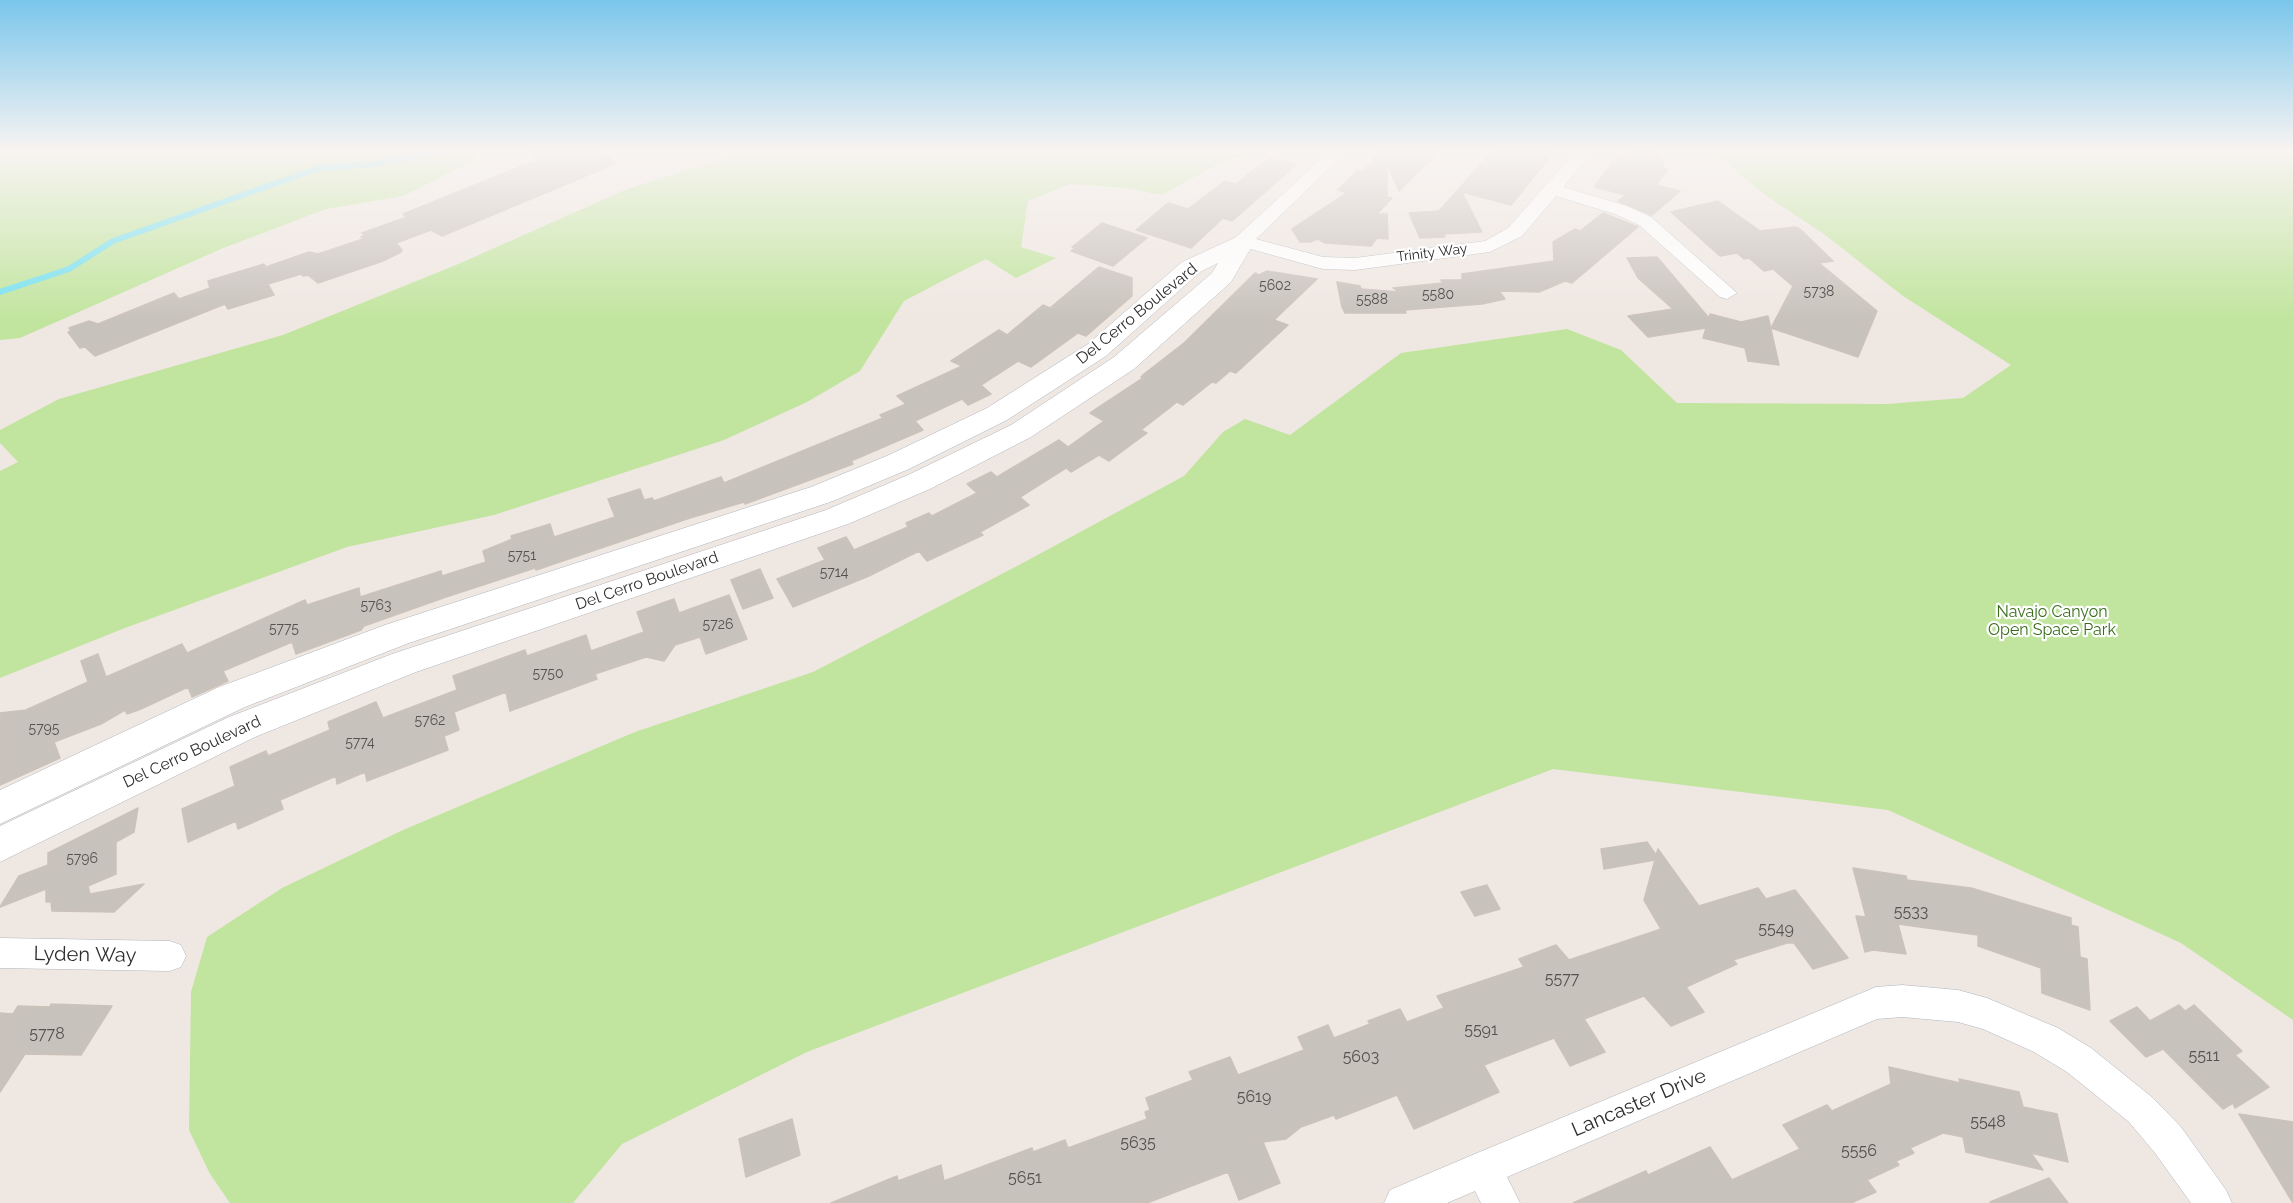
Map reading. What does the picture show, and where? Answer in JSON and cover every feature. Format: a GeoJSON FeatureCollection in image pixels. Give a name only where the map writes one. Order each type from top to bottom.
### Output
{"type":"FeatureCollection","features":[{"type":"Feature","properties":{"kind":"street","name":"Del Cerro Boulevard"},"geometry":{"type":"LineString","coordinates":[[0,808],[232,697],[397,634],[822,494],[899,462],[997,414],[1087,356],[1191,267],[1243,241],[1278,208]]}},
{"type":"Feature","properties":{"kind":"street","name":"Trinity Way"},"geometry":{"type":"LineString","coordinates":[[1243,241],[1276,252],[1323,262],[1355,264],[1490,246],[1515,232],[1536,208]]}},
{"type":"Feature","properties":{"kind":"street"},"geometry":{"type":"LineString","coordinates":[[1615,208],[1645,221],[1727,293]]}},
{"type":"Feature","properties":{"kind":"street","name":"Del Cerro Boulevard"},"geometry":{"type":"LineString","coordinates":[[0,845],[242,727],[404,663],[837,517],[919,482],[1021,431],[1124,363],[1222,277],[1243,241]]}},
{"type":"Feature","properties":{"kind":"street","name":"Lyden Way"},"geometry":{"type":"LineString","coordinates":[[0,953],[170,956]]}},
{"type":"Feature","properties":{"kind":"street","name":"Lancaster Drive"},"geometry":{"type":"LineString","coordinates":[[1402,1203],[1876,1004],[1920,1001],[1958,1006],[2006,1021],[2079,1059],[2140,1110],[2168,1140],[2213,1203]]}},
{"type":"Feature","properties":{"kind":"street"},"geometry":{"type":"LineString","coordinates":[[1483,1169],[1501,1203]]}},
{"type":"Feature","properties":{"kind":"green space"},"geometry":{"type":"Polygon","coordinates":[[[0,208],[331,208],[221,249],[20,338],[0,340],[0,208]]]}},
{"type":"Feature","properties":{"kind":"green space"},"geometry":{"type":"Polygon","coordinates":[[[584,208],[1027,208],[1021,247],[1056,258],[1016,278],[986,259],[904,301],[860,371],[807,402],[724,440],[494,515],[347,547],[125,628],[0,678],[0,471],[18,462],[0,443],[0,430],[59,399],[283,335],[456,265],[584,208]]]}},
{"type":"Feature","properties":{"kind":"green space","name":"Navajo Canyon Open Space Park"},"geometry":{"type":"Polygon","coordinates":[[[1785,208],[2293,208],[2293,1020],[2181,943],[1888,810],[1553,769],[807,1052],[622,1144],[573,1203],[230,1203],[210,1174],[189,1130],[191,992],[207,937],[282,888],[403,830],[635,732],[813,672],[1184,476],[1223,432],[1245,419],[1290,435],[1401,353],[1567,329],[1621,350],[1677,403],[1887,404],[1963,398],[2011,365],[1903,296],[1824,234],[1785,208]]]}},
{"type":"Feature","properties":{"kind":"building"},"geometry":{"type":"Polygon","coordinates":[[[418,208],[509,208],[442,236],[431,230],[396,243],[402,250],[401,252],[383,261],[318,283],[308,275],[301,274],[268,284],[274,295],[228,309],[225,304],[95,356],[85,347],[80,348],[68,332],[71,331],[69,328],[89,321],[98,324],[174,293],[179,299],[210,288],[208,281],[264,264],[266,267],[309,252],[318,254],[363,239],[361,237],[365,235],[362,233],[407,217],[403,214],[418,208]]]}},
{"type":"Feature","properties":{"kind":"building"},"geometry":{"type":"Polygon","coordinates":[[[1162,208],[1247,208],[1232,221],[1223,218],[1191,248],[1136,230],[1162,208]]]}},
{"type":"Feature","properties":{"kind":"building"},"geometry":{"type":"Polygon","coordinates":[[[1324,208],[1382,208],[1377,214],[1387,214],[1388,239],[1377,238],[1371,246],[1325,243],[1318,239],[1300,242],[1292,229],[1324,208]]]}},
{"type":"Feature","properties":{"kind":"building"},"geometry":{"type":"Polygon","coordinates":[[[1442,208],[1470,208],[1482,232],[1420,238],[1409,213],[1439,211],[1442,208]]]}},
{"type":"Feature","properties":{"kind":"building"},"geometry":{"type":"Polygon","coordinates":[[[1635,208],[1660,208],[1652,215],[1635,208]]]}},
{"type":"Feature","properties":{"kind":"building"},"geometry":{"type":"Polygon","coordinates":[[[1687,208],[1728,208],[1760,231],[1795,227],[1800,229],[1833,261],[1819,263],[1877,311],[1858,357],[1771,328],[1793,286],[1773,269],[1764,271],[1749,258],[1744,259],[1737,253],[1720,256],[1671,212],[1687,208]]]}},
{"type":"Feature","properties":{"kind":"building"},"geometry":{"type":"Polygon","coordinates":[[[1603,213],[1638,227],[1572,283],[1565,281],[1539,292],[1499,291],[1505,299],[1482,304],[1405,310],[1406,313],[1345,313],[1342,307],[1337,282],[1360,286],[1361,289],[1399,292],[1393,288],[1443,283],[1441,280],[1462,280],[1462,274],[1554,261],[1553,242],[1575,229],[1580,231],[1603,213]]]}},
{"type":"Feature","properties":{"kind":"building"},"geometry":{"type":"Polygon","coordinates":[[[1102,223],[1147,238],[1113,266],[1071,251],[1075,248],[1072,247],[1102,223]]]}},
{"type":"Feature","properties":{"kind":"building"},"geometry":{"type":"Polygon","coordinates":[[[1657,257],[1709,318],[1710,314],[1741,322],[1768,316],[1779,365],[1748,361],[1745,348],[1703,338],[1706,328],[1648,337],[1628,316],[1673,309],[1638,278],[1627,258],[1657,257]]]}},
{"type":"Feature","properties":{"kind":"building"},"geometry":{"type":"Polygon","coordinates":[[[1099,267],[1132,278],[1132,296],[1086,336],[1078,333],[1031,367],[1018,361],[981,385],[991,394],[968,405],[962,399],[915,421],[923,430],[851,461],[853,464],[745,504],[744,502],[690,518],[536,570],[535,568],[446,597],[364,626],[361,630],[296,654],[292,642],[223,671],[228,681],[192,697],[188,687],[141,709],[127,714],[125,710],[101,724],[54,742],[60,758],[0,785],[0,713],[26,710],[88,682],[81,661],[98,654],[106,677],[182,644],[187,653],[305,600],[307,605],[359,588],[360,597],[441,571],[442,576],[486,562],[483,551],[512,539],[511,536],[550,524],[554,537],[615,517],[608,499],[640,489],[644,500],[652,498],[654,501],[721,477],[724,483],[883,418],[880,415],[906,404],[897,396],[962,366],[951,361],[999,330],[1007,335],[1043,305],[1050,308],[1099,267]]]}},
{"type":"Feature","properties":{"kind":"building"},"geometry":{"type":"Polygon","coordinates":[[[1267,271],[1317,279],[1274,320],[1288,325],[1236,373],[1230,371],[1183,405],[1177,402],[1141,430],[1147,433],[1109,461],[1099,455],[1071,472],[1066,468],[1020,497],[1029,505],[980,532],[983,535],[927,561],[919,551],[869,576],[793,607],[777,579],[825,560],[818,548],[846,537],[854,550],[908,527],[906,523],[929,513],[932,516],[977,493],[967,484],[991,472],[997,477],[1059,440],[1068,447],[1104,421],[1090,413],[1143,378],[1141,377],[1144,374],[1184,343],[1255,273],[1259,275],[1267,271]]]}},
{"type":"Feature","properties":{"kind":"building"},"geometry":{"type":"Polygon","coordinates":[[[760,569],[773,598],[743,609],[731,580],[760,569]]]}},
{"type":"Feature","properties":{"kind":"building"},"geometry":{"type":"Polygon","coordinates":[[[729,595],[747,639],[706,654],[700,637],[675,645],[664,661],[646,657],[595,674],[597,679],[510,711],[506,692],[454,712],[459,730],[444,736],[448,750],[367,781],[365,772],[337,784],[336,776],[280,800],[283,809],[238,829],[236,821],[188,842],[182,809],[235,786],[230,767],[266,751],[268,756],[330,730],[328,722],[376,702],[383,718],[457,690],[453,676],[525,650],[527,656],[586,635],[591,651],[644,632],[637,612],[674,599],[679,613],[729,595]]]}},
{"type":"Feature","properties":{"kind":"building"},"geometry":{"type":"Polygon","coordinates":[[[138,808],[134,832],[116,842],[116,874],[88,886],[90,894],[144,884],[114,912],[52,911],[51,902],[46,902],[46,889],[0,907],[19,876],[48,865],[48,853],[138,808]]]}},
{"type":"Feature","properties":{"kind":"building"},"geometry":{"type":"Polygon","coordinates":[[[1647,842],[1656,855],[1658,849],[1699,906],[1758,888],[1766,899],[1795,890],[1848,958],[1813,969],[1794,943],[1787,943],[1733,960],[1737,964],[1686,987],[1704,1012],[1671,1026],[1644,996],[1584,1019],[1605,1052],[1570,1066],[1554,1038],[1484,1065],[1499,1092],[1414,1129],[1397,1095],[1336,1119],[1334,1115],[1301,1127],[1286,1139],[1263,1142],[1280,1183],[1239,1200],[1228,1172],[1147,1203],[831,1203],[897,1176],[898,1181],[941,1165],[944,1181],[1032,1148],[1033,1152],[1065,1140],[1068,1148],[1147,1119],[1145,1112],[1150,1110],[1146,1098],[1193,1080],[1189,1072],[1230,1057],[1238,1075],[1304,1050],[1298,1037],[1328,1025],[1334,1038],[1370,1024],[1368,1021],[1400,1009],[1407,1022],[1444,1008],[1437,996],[1524,967],[1519,959],[1556,945],[1569,960],[1661,929],[1644,900],[1655,860],[1604,869],[1601,849],[1647,842]]]}},
{"type":"Feature","properties":{"kind":"building"},"geometry":{"type":"Polygon","coordinates":[[[1853,868],[1906,876],[1907,880],[1971,888],[2071,918],[2071,925],[2078,927],[2080,957],[2087,959],[2090,1010],[2042,993],[2041,968],[1978,946],[1978,935],[1898,924],[1906,954],[1873,950],[1865,952],[1856,916],[1866,917],[1853,868]]]}},
{"type":"Feature","properties":{"kind":"building"},"geometry":{"type":"Polygon","coordinates":[[[1487,885],[1500,909],[1475,916],[1461,892],[1487,885]]]}},
{"type":"Feature","properties":{"kind":"building"},"geometry":{"type":"Polygon","coordinates":[[[51,1004],[112,1006],[81,1055],[25,1054],[0,1092],[0,1013],[13,1014],[18,1006],[50,1007],[51,1004]]]}},
{"type":"Feature","properties":{"kind":"building"},"geometry":{"type":"Polygon","coordinates":[[[2179,1005],[2185,1011],[2194,1005],[2242,1051],[2235,1055],[2269,1087],[2235,1108],[2233,1103],[2223,1109],[2163,1049],[2146,1057],[2110,1021],[2137,1007],[2150,1021],[2179,1005]]]}},
{"type":"Feature","properties":{"kind":"building"},"geometry":{"type":"Polygon","coordinates":[[[1889,1067],[1960,1083],[1959,1079],[2019,1092],[2023,1107],[2057,1114],[2068,1162],[2031,1153],[2043,1170],[1966,1152],[1963,1137],[1943,1133],[1910,1148],[1914,1153],[1896,1161],[1899,1165],[1867,1180],[1876,1192],[1851,1203],[1573,1203],[1646,1171],[1648,1175],[1710,1147],[1732,1180],[1800,1149],[1783,1125],[1827,1105],[1832,1111],[1891,1084],[1889,1067]]]}},
{"type":"Feature","properties":{"kind":"building"},"geometry":{"type":"Polygon","coordinates":[[[2239,1114],[2293,1122],[2293,1203],[2239,1114]]]}},
{"type":"Feature","properties":{"kind":"building"},"geometry":{"type":"Polygon","coordinates":[[[792,1119],[800,1155],[746,1177],[739,1139],[792,1119]]]}},
{"type":"Feature","properties":{"kind":"building"},"geometry":{"type":"Polygon","coordinates":[[[2049,1178],[2068,1203],[1990,1203],[1990,1202],[2049,1178]]]}},
{"type":"Feature","properties":{"kind":"waterway"},"geometry":{"type":"LineString","coordinates":[[0,292],[69,269],[113,241],[206,208]]}}]}
